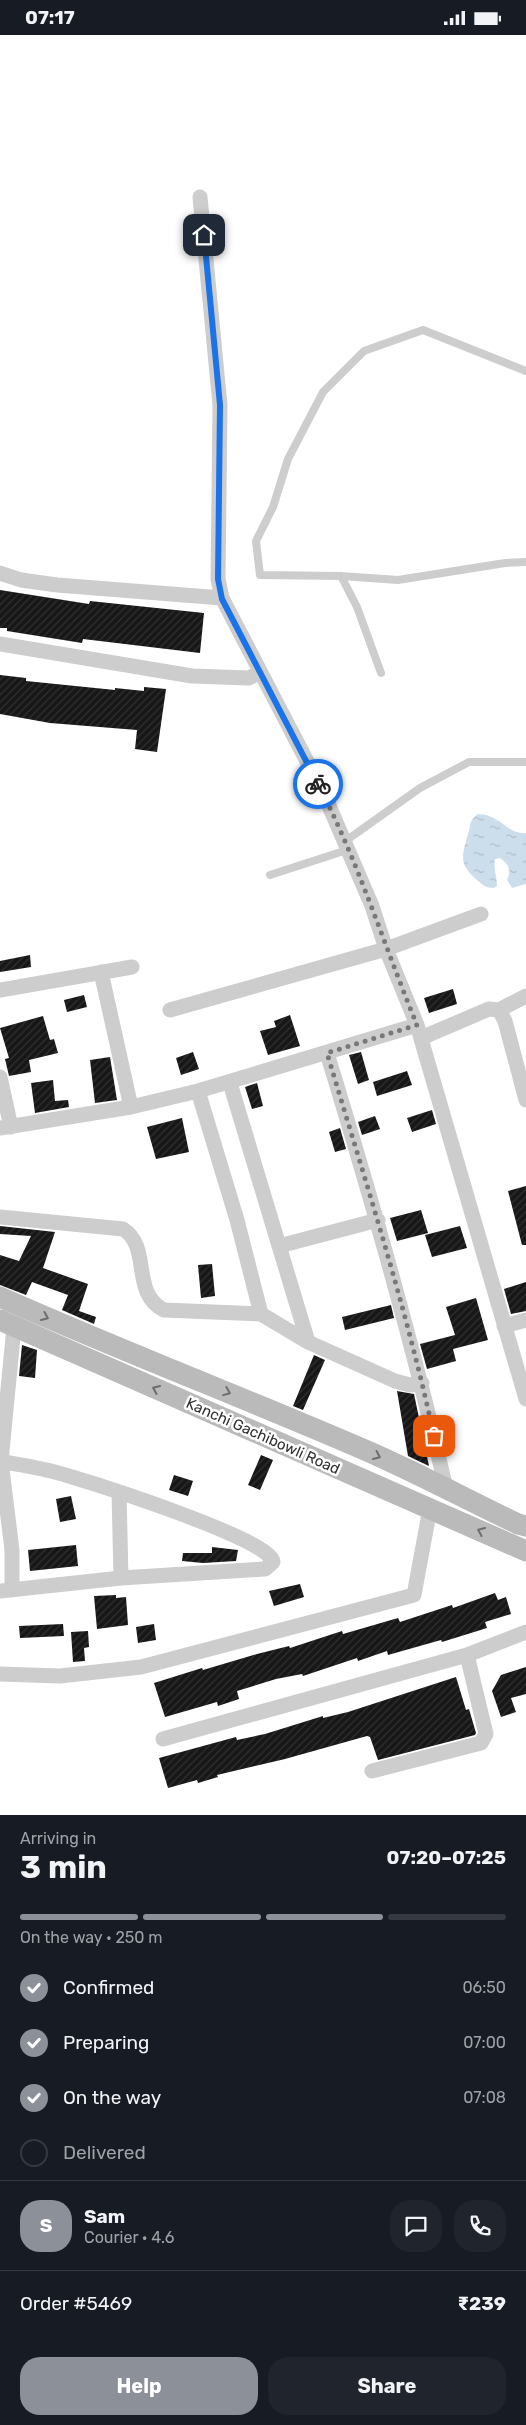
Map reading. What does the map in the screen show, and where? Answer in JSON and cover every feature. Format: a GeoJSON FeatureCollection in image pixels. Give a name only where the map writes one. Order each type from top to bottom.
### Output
{"type":"FeatureCollection","features":[{"type":"Feature","properties":{"kind":"main road","name":"Kanchi Gachibowli Road"},"geometry":{"type":"LineString","coordinates":[[0,1297],[102,1343],[264,1407],[377,1456],[518,1524],[526,1526]]}},
{"type":"Feature","properties":{"kind":"main road","name":"Kanchi Gachibowli Road"},"geometry":{"type":"LineString","coordinates":[[7,1324],[526,1551]]}},
{"type":"Feature","properties":{"kind":"street"},"geometry":{"type":"LineString","coordinates":[[200,197],[220,405],[218,579],[222,599],[324,794],[372,906],[386,949],[419,1032],[526,1399]]}},
{"type":"Feature","properties":{"kind":"street"},"geometry":{"type":"LineString","coordinates":[[0,573],[21,580],[57,585],[222,599]]}},
{"type":"Feature","properties":{"kind":"street"},"geometry":{"type":"LineString","coordinates":[[0,644],[192,677],[249,678],[260,673]]}},
{"type":"Feature","properties":{"kind":"street"},"geometry":{"type":"LineString","coordinates":[[170,1010],[386,949],[481,914]]}},
{"type":"Feature","properties":{"kind":"street"},"geometry":{"type":"LineString","coordinates":[[0,990],[132,967]]}},
{"type":"Feature","properties":{"kind":"street"},"geometry":{"type":"LineString","coordinates":[[101,972],[131,1107]]}},
{"type":"Feature","properties":{"kind":"street"},"geometry":{"type":"LineString","coordinates":[[0,1077],[5,1127],[131,1107],[230,1083],[327,1053],[419,1032],[489,1009],[499,1010],[526,996]]}},
{"type":"Feature","properties":{"kind":"street"},"geometry":{"type":"LineString","coordinates":[[499,1010],[505,1021],[526,1100]]}},
{"type":"Feature","properties":{"kind":"street"},"geometry":{"type":"LineString","coordinates":[[327,1053],[378,1220],[422,1383],[446,1489]]}},
{"type":"Feature","properties":{"kind":"street"},"geometry":{"type":"LineString","coordinates":[[230,1083],[308,1342]]}},
{"type":"Feature","properties":{"kind":"street"},"geometry":{"type":"LineString","coordinates":[[198,1091],[237,1220],[261,1314]]}},
{"type":"Feature","properties":{"kind":"street"},"geometry":{"type":"LineString","coordinates":[[0,1217],[123,1229],[132,1234],[136,1243],[147,1296],[154,1305],[164,1310],[261,1314],[308,1342],[395,1381],[410,1385],[422,1383]]}},
{"type":"Feature","properties":{"kind":"street"},"geometry":{"type":"LineString","coordinates":[[279,1247],[378,1220]]}},
{"type":"Feature","properties":{"kind":"street"},"geometry":{"type":"LineString","coordinates":[[504,1326],[526,1320]]}},
{"type":"Feature","properties":{"kind":"street"},"geometry":{"type":"LineString","coordinates":[[1,1461],[71,1476],[119,1492],[241,1538],[268,1553],[273,1559],[270,1566],[265,1569],[121,1578],[6,1591],[12,1550],[5,1525],[1,1461],[7,1324]]}},
{"type":"Feature","properties":{"kind":"street"},"geometry":{"type":"LineString","coordinates":[[119,1492],[121,1578]]}},
{"type":"Feature","properties":{"kind":"street"},"geometry":{"type":"LineString","coordinates":[[0,1674],[60,1676],[141,1667],[414,1595],[430,1508]]}},
{"type":"Feature","properties":{"kind":"street"},"geometry":{"type":"LineString","coordinates":[[163,1739],[467,1655],[526,1632]]}},
{"type":"Feature","properties":{"kind":"street"},"geometry":{"type":"LineString","coordinates":[[372,1771],[481,1743],[486,1734],[467,1655]]}},
{"type":"Feature","properties":{"kind":"lane"},"geometry":{"type":"LineString","coordinates":[[526,371],[423,330],[364,351],[323,392],[288,459],[273,507],[256,541],[260,575],[341,575],[398,580],[505,563],[526,562]]}},
{"type":"Feature","properties":{"kind":"lane"},"geometry":{"type":"LineString","coordinates":[[341,575],[357,607],[381,673]]}},
{"type":"Feature","properties":{"kind":"lane"},"geometry":{"type":"LineString","coordinates":[[270,875],[346,846],[420,788],[469,763],[526,762]]}},
{"type":"Feature","properties":{"kind":"water"},"geometry":{"type":"Polygon","coordinates":[[[478,814],[493,818],[519,833],[526,833],[526,884],[512,888],[507,880],[508,867],[500,858],[495,859],[497,886],[494,888],[483,885],[467,869],[463,859],[464,848],[473,818],[478,814]]]}},
{"type":"Feature","properties":{"kind":"building"},"geometry":{"type":"Polygon","coordinates":[[[0,590],[89,604],[90,601],[204,613],[200,653],[83,639],[82,643],[7,631],[7,628],[0,628],[0,590]]]}},
{"type":"Feature","properties":{"kind":"building"},"geometry":{"type":"Polygon","coordinates":[[[0,675],[26,678],[26,681],[115,690],[115,688],[144,691],[144,687],[166,689],[157,752],[135,749],[137,730],[50,723],[0,714],[0,675]]]}},
{"type":"Feature","properties":{"kind":"building"},"geometry":{"type":"Polygon","coordinates":[[[30,955],[31,967],[0,972],[0,961],[30,955]]]}},
{"type":"Feature","properties":{"kind":"building"},"geometry":{"type":"Polygon","coordinates":[[[453,989],[457,1004],[429,1013],[424,998],[453,989]]]}},
{"type":"Feature","properties":{"kind":"building"},"geometry":{"type":"Polygon","coordinates":[[[84,995],[87,1007],[67,1012],[64,1000],[84,995]]]}},
{"type":"Feature","properties":{"kind":"building"},"geometry":{"type":"Polygon","coordinates":[[[290,1015],[300,1046],[268,1055],[260,1031],[276,1027],[274,1021],[290,1015]]]}},
{"type":"Feature","properties":{"kind":"building"},"geometry":{"type":"Polygon","coordinates":[[[43,1016],[50,1040],[54,1039],[58,1053],[29,1060],[31,1072],[9,1076],[5,1059],[9,1058],[0,1028],[43,1016]]]}},
{"type":"Feature","properties":{"kind":"building"},"geometry":{"type":"Polygon","coordinates":[[[193,1052],[199,1069],[181,1075],[176,1058],[193,1052]]]}},
{"type":"Feature","properties":{"kind":"building"},"geometry":{"type":"Polygon","coordinates":[[[361,1052],[369,1080],[358,1084],[349,1055],[361,1052]]]}},
{"type":"Feature","properties":{"kind":"building"},"geometry":{"type":"Polygon","coordinates":[[[110,1057],[117,1100],[95,1103],[90,1060],[110,1057]]]}},
{"type":"Feature","properties":{"kind":"building"},"geometry":{"type":"Polygon","coordinates":[[[407,1071],[412,1085],[377,1096],[373,1082],[407,1071]]]}},
{"type":"Feature","properties":{"kind":"building"},"geometry":{"type":"Polygon","coordinates":[[[53,1080],[55,1101],[68,1100],[69,1107],[35,1113],[31,1083],[53,1080]]]}},
{"type":"Feature","properties":{"kind":"building"},"geometry":{"type":"Polygon","coordinates":[[[257,1083],[263,1106],[252,1109],[245,1087],[257,1083]]]}},
{"type":"Feature","properties":{"kind":"building"},"geometry":{"type":"Polygon","coordinates":[[[432,1110],[436,1124],[412,1132],[407,1118],[432,1110]]]}},
{"type":"Feature","properties":{"kind":"building"},"geometry":{"type":"Polygon","coordinates":[[[375,1116],[380,1129],[362,1135],[358,1122],[375,1116]]]}},
{"type":"Feature","properties":{"kind":"building"},"geometry":{"type":"Polygon","coordinates":[[[182,1118],[189,1152],[156,1159],[147,1127],[182,1118]]]}},
{"type":"Feature","properties":{"kind":"building"},"geometry":{"type":"Polygon","coordinates":[[[340,1128],[346,1149],[335,1152],[329,1132],[340,1128]]]}},
{"type":"Feature","properties":{"kind":"building"},"geometry":{"type":"Polygon","coordinates":[[[526,1186],[526,1245],[522,1245],[508,1191],[526,1186]]]}},
{"type":"Feature","properties":{"kind":"building"},"geometry":{"type":"Polygon","coordinates":[[[421,1210],[428,1233],[397,1241],[390,1218],[421,1210]]]}},
{"type":"Feature","properties":{"kind":"building"},"geometry":{"type":"Polygon","coordinates":[[[0,1226],[55,1232],[43,1268],[88,1284],[79,1311],[96,1317],[94,1324],[62,1310],[68,1295],[32,1282],[26,1295],[0,1285],[0,1255],[19,1261],[31,1236],[0,1234],[0,1226]]]}},
{"type":"Feature","properties":{"kind":"building"},"geometry":{"type":"Polygon","coordinates":[[[460,1226],[467,1248],[432,1257],[425,1235],[460,1226]]]}},
{"type":"Feature","properties":{"kind":"building"},"geometry":{"type":"Polygon","coordinates":[[[212,1264],[215,1296],[201,1298],[198,1265],[212,1264]]]}},
{"type":"Feature","properties":{"kind":"building"},"geometry":{"type":"Polygon","coordinates":[[[526,1282],[526,1311],[511,1314],[504,1289],[526,1282]]]}},
{"type":"Feature","properties":{"kind":"building"},"geometry":{"type":"Polygon","coordinates":[[[476,1298],[488,1340],[453,1349],[456,1361],[427,1369],[420,1344],[455,1335],[446,1307],[476,1298]]]}},
{"type":"Feature","properties":{"kind":"building"},"geometry":{"type":"Polygon","coordinates":[[[391,1305],[394,1318],[345,1330],[342,1317],[391,1305]]]}},
{"type":"Feature","properties":{"kind":"building"},"geometry":{"type":"Polygon","coordinates":[[[22,1345],[37,1350],[35,1378],[19,1376],[22,1345]]]}},
{"type":"Feature","properties":{"kind":"building"},"geometry":{"type":"Polygon","coordinates":[[[314,1355],[325,1360],[303,1410],[293,1406],[314,1355]]]}},
{"type":"Feature","properties":{"kind":"building"},"geometry":{"type":"Polygon","coordinates":[[[397,1391],[414,1394],[429,1466],[408,1456],[397,1391]]]}},
{"type":"Feature","properties":{"kind":"building"},"geometry":{"type":"Polygon","coordinates":[[[261,1455],[273,1460],[260,1490],[248,1485],[261,1455]]]}},
{"type":"Feature","properties":{"kind":"building"},"geometry":{"type":"Polygon","coordinates":[[[174,1475],[193,1481],[188,1496],[169,1490],[174,1475]]]}},
{"type":"Feature","properties":{"kind":"building"},"geometry":{"type":"Polygon","coordinates":[[[71,1496],[76,1519],[60,1522],[56,1499],[71,1496]]]}},
{"type":"Feature","properties":{"kind":"building"},"geometry":{"type":"Polygon","coordinates":[[[76,1545],[78,1566],[30,1571],[28,1550],[76,1545]]]}},
{"type":"Feature","properties":{"kind":"building"},"geometry":{"type":"Polygon","coordinates":[[[212,1547],[238,1550],[236,1561],[203,1563],[182,1561],[183,1553],[212,1553],[212,1547]]]}},
{"type":"Feature","properties":{"kind":"building"},"geometry":{"type":"Polygon","coordinates":[[[300,1584],[304,1597],[274,1606],[269,1591],[300,1584]]]}},
{"type":"Feature","properties":{"kind":"building"},"geometry":{"type":"Polygon","coordinates":[[[495,1593],[498,1600],[506,1597],[511,1614],[485,1622],[487,1628],[442,1642],[441,1640],[388,1655],[387,1651],[358,1661],[357,1658],[303,1676],[302,1674],[276,1679],[237,1691],[239,1699],[218,1706],[217,1702],[165,1717],[154,1683],[202,1668],[203,1670],[289,1646],[290,1648],[342,1631],[343,1634],[398,1618],[400,1622],[452,1605],[453,1608],[495,1593]]]}},
{"type":"Feature","properties":{"kind":"building"},"geometry":{"type":"Polygon","coordinates":[[[116,1595],[116,1598],[126,1597],[128,1625],[97,1629],[94,1596],[116,1595]]]}},
{"type":"Feature","properties":{"kind":"building"},"geometry":{"type":"Polygon","coordinates":[[[63,1624],[64,1636],[20,1638],[19,1626],[63,1624]]]}},
{"type":"Feature","properties":{"kind":"building"},"geometry":{"type":"Polygon","coordinates":[[[154,1624],[156,1640],[138,1643],[136,1627],[154,1624]]]}},
{"type":"Feature","properties":{"kind":"building"},"geometry":{"type":"Polygon","coordinates":[[[88,1631],[89,1647],[84,1648],[85,1661],[73,1662],[71,1632],[88,1631]]]}},
{"type":"Feature","properties":{"kind":"building"},"geometry":{"type":"Polygon","coordinates":[[[526,1667],[526,1694],[511,1698],[516,1712],[501,1717],[492,1691],[501,1675],[526,1667]]]}},
{"type":"Feature","properties":{"kind":"building"},"geometry":{"type":"Polygon","coordinates":[[[456,1677],[466,1710],[469,1709],[475,1735],[378,1760],[370,1737],[367,1736],[285,1759],[217,1775],[218,1777],[198,1783],[197,1780],[168,1788],[159,1758],[236,1737],[237,1740],[265,1734],[323,1716],[323,1718],[348,1712],[456,1677]]]}},
{"type":"Feature","properties":{"kind":"way so far"},"geometry":{"type":"LineString","coordinates":[[318,784],[372,906],[386,949],[417,1025],[327,1053],[378,1220],[422,1383],[434,1436]]}},
{"type":"Feature","properties":{"kind":"route"},"geometry":{"type":"LineString","coordinates":[[204,235],[220,405],[218,579],[222,599],[318,784]]}}]}
